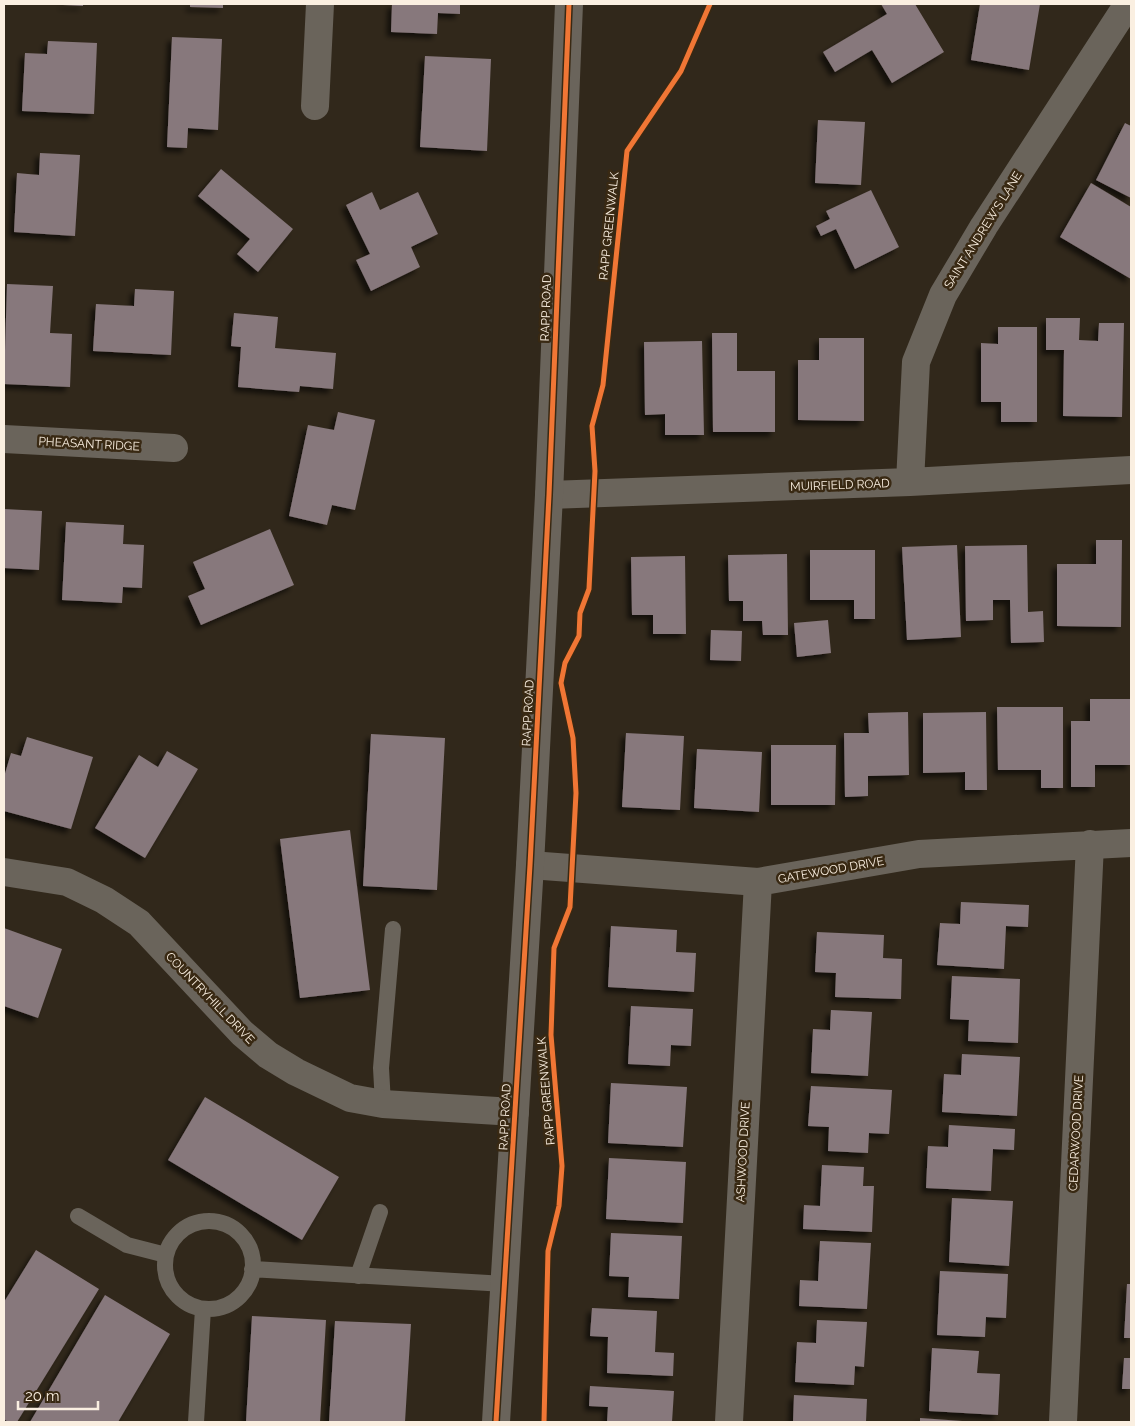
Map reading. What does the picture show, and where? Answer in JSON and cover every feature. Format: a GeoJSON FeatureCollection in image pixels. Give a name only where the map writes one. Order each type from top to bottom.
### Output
{"type":"FeatureCollection","features":[{"type":"Feature","properties":{"kind":"street"},"geometry":{"type":"LineString","coordinates":[[315,106],[320,4]]}},
{"type":"Feature","properties":{"kind":"street","name":"RAPP ROAD"},"geometry":{"type":"LineString","coordinates":[[496,1422],[530,865],[549,495],[569,4]]}},
{"type":"Feature","properties":{"kind":"street","name":"SAINT ANDREW'S LANE"},"geometry":{"type":"LineString","coordinates":[[910,482],[916,362],[943,295],[984,226],[1128,4]]}},
{"type":"Feature","properties":{"kind":"street","name":"PHEASANT RIDGE"},"geometry":{"type":"LineString","coordinates":[[4,439],[174,448]]}},
{"type":"Feature","properties":{"kind":"street","name":"MUIRFIELD ROAD"},"geometry":{"type":"LineString","coordinates":[[549,495],[910,482],[1131,470]]}},
{"type":"Feature","properties":{"kind":"street","name":"GATEWOOD DRIVE"},"geometry":{"type":"LineString","coordinates":[[530,865],[758,882],[919,854],[1131,843]]}},
{"type":"Feature","properties":{"kind":"street","name":"CEDARWOOD DRIVE"},"geometry":{"type":"LineString","coordinates":[[1063,1422],[1090,844]]}},
{"type":"Feature","properties":{"kind":"street","name":"COUNTRYHILL DRIVE"},"geometry":{"type":"LineString","coordinates":[[4,872],[67,882],[104,900],[139,923],[242,1033],[268,1055],[296,1072],[350,1098],[383,1104],[515,1112]]}},
{"type":"Feature","properties":{"kind":"street","name":"ASHWOOD DRIVE"},"geometry":{"type":"LineString","coordinates":[[729,1422],[758,882]]}},
{"type":"Feature","properties":{"kind":"lane"},"geometry":{"type":"LineString","coordinates":[[383,1104],[381,1068],[393,929]]}},
{"type":"Feature","properties":{"kind":"lane"},"geometry":{"type":"LineString","coordinates":[[358,1276],[380,1212]]}},
{"type":"Feature","properties":{"kind":"lane"},"geometry":{"type":"LineString","coordinates":[[78,1216],[127,1245],[166,1254]]}},
{"type":"Feature","properties":{"kind":"lane"},"geometry":{"type":"LineString","coordinates":[[206,1220],[220,1222],[232,1227],[243,1237],[250,1249],[252,1270],[244,1292],[232,1302],[218,1308],[203,1309],[183,1300],[168,1283],[165,1268],[166,1254],[171,1241],[180,1231],[192,1224],[206,1220]]}},
{"type":"Feature","properties":{"kind":"lane"},"geometry":{"type":"LineString","coordinates":[[252,1270],[505,1284]]}},
{"type":"Feature","properties":{"kind":"lane"},"geometry":{"type":"LineString","coordinates":[[196,1422],[203,1309]]}},
{"type":"Feature","properties":{"kind":"building"},"geometry":{"type":"Polygon","coordinates":[[[83,4],[83,6],[63,5],[83,4]]]}},
{"type":"Feature","properties":{"kind":"building"},"geometry":{"type":"Polygon","coordinates":[[[190,4],[223,4],[223,8],[190,7],[190,4]]]}},
{"type":"Feature","properties":{"kind":"building"},"geometry":{"type":"Polygon","coordinates":[[[392,4],[460,4],[460,14],[438,13],[437,34],[391,32],[392,4]]]}},
{"type":"Feature","properties":{"kind":"building"},"geometry":{"type":"Polygon","coordinates":[[[881,4],[915,4],[944,52],[892,83],[872,50],[835,72],[823,52],[887,14],[881,4]]]}},
{"type":"Feature","properties":{"kind":"building"},"geometry":{"type":"Polygon","coordinates":[[[980,4],[1040,4],[1029,70],[971,60],[980,4]]]}},
{"type":"Feature","properties":{"kind":"building"},"geometry":{"type":"Polygon","coordinates":[[[172,37],[222,39],[218,130],[188,128],[187,148],[167,147],[172,37]]]}},
{"type":"Feature","properties":{"kind":"building"},"geometry":{"type":"Polygon","coordinates":[[[48,41],[97,43],[94,114],[22,111],[25,53],[47,54],[48,41]]]}},
{"type":"Feature","properties":{"kind":"building"},"geometry":{"type":"Polygon","coordinates":[[[425,56],[491,59],[487,151],[420,147],[425,56]]]}},
{"type":"Feature","properties":{"kind":"building"},"geometry":{"type":"Polygon","coordinates":[[[818,120],[865,122],[861,185],[815,183],[818,120]]]}},
{"type":"Feature","properties":{"kind":"building"},"geometry":{"type":"Polygon","coordinates":[[[1125,123],[1131,126],[1131,198],[1096,180],[1125,123]]]}},
{"type":"Feature","properties":{"kind":"building"},"geometry":{"type":"Polygon","coordinates":[[[40,153],[80,155],[75,236],[14,232],[17,173],[39,175],[40,153]]]}},
{"type":"Feature","properties":{"kind":"building"},"geometry":{"type":"Polygon","coordinates":[[[221,169],[293,229],[258,272],[237,254],[250,239],[198,196],[221,169]]]}},
{"type":"Feature","properties":{"kind":"building"},"geometry":{"type":"Polygon","coordinates":[[[1091,183],[1131,207],[1131,279],[1060,237],[1091,183]]]}},
{"type":"Feature","properties":{"kind":"building"},"geometry":{"type":"Polygon","coordinates":[[[871,190],[899,247],[855,269],[836,229],[821,236],[816,226],[830,219],[826,211],[871,190]]]}},
{"type":"Feature","properties":{"kind":"building"},"geometry":{"type":"Polygon","coordinates":[[[372,192],[380,210],[418,192],[438,234],[411,247],[420,267],[371,291],[356,260],[370,254],[346,205],[372,192]]]}},
{"type":"Feature","properties":{"kind":"building"},"geometry":{"type":"Polygon","coordinates":[[[7,284],[53,286],[50,333],[72,334],[70,387],[4,384],[7,284]]]}},
{"type":"Feature","properties":{"kind":"building"},"geometry":{"type":"Polygon","coordinates":[[[135,289],[174,291],[171,355],[93,351],[96,304],[134,306],[135,289]]]}},
{"type":"Feature","properties":{"kind":"building"},"geometry":{"type":"Polygon","coordinates":[[[234,313],[278,317],[275,348],[336,353],[333,389],[300,386],[299,392],[238,387],[241,347],[231,346],[234,313]]]}},
{"type":"Feature","properties":{"kind":"building"},"geometry":{"type":"Polygon","coordinates":[[[1046,318],[1080,318],[1079,340],[1098,341],[1099,323],[1124,323],[1122,417],[1063,416],[1064,350],[1046,350],[1046,318]]]}},
{"type":"Feature","properties":{"kind":"building"},"geometry":{"type":"Polygon","coordinates":[[[998,327],[1037,327],[1037,422],[1001,422],[1001,402],[981,402],[981,343],[998,344],[998,327]]]}},
{"type":"Feature","properties":{"kind":"building"},"geometry":{"type":"Polygon","coordinates":[[[712,333],[737,333],[737,371],[775,371],[775,432],[713,432],[712,333]]]}},
{"type":"Feature","properties":{"kind":"building"},"geometry":{"type":"Polygon","coordinates":[[[819,338],[864,338],[864,421],[798,420],[798,360],[819,360],[819,338]]]}},
{"type":"Feature","properties":{"kind":"building"},"geometry":{"type":"Polygon","coordinates":[[[702,341],[704,435],[665,435],[665,414],[645,415],[644,342],[702,341]]]}},
{"type":"Feature","properties":{"kind":"building"},"geometry":{"type":"Polygon","coordinates":[[[338,412],[375,420],[355,510],[332,505],[327,525],[289,516],[308,425],[334,430],[338,412]]]}},
{"type":"Feature","properties":{"kind":"building"},"geometry":{"type":"Polygon","coordinates":[[[4,509],[42,511],[39,570],[4,568],[4,509]]]}},
{"type":"Feature","properties":{"kind":"building"},"geometry":{"type":"Polygon","coordinates":[[[66,522],[124,525],[123,544],[144,545],[142,588],[123,587],[122,603],[62,600],[66,522]]]}},
{"type":"Feature","properties":{"kind":"building"},"geometry":{"type":"Polygon","coordinates":[[[270,529],[294,585],[201,625],[188,596],[205,589],[193,562],[270,529]]]}},
{"type":"Feature","properties":{"kind":"building"},"geometry":{"type":"Polygon","coordinates":[[[1096,540],[1122,540],[1121,627],[1057,626],[1057,564],[1096,564],[1096,540]]]}},
{"type":"Feature","properties":{"kind":"building"},"geometry":{"type":"Polygon","coordinates":[[[957,545],[961,637],[907,640],[902,547],[957,545]]]}},
{"type":"Feature","properties":{"kind":"building"},"geometry":{"type":"Polygon","coordinates":[[[1027,545],[1028,612],[1043,611],[1044,642],[1011,643],[1010,600],[993,600],[993,620],[966,621],[965,546],[1027,545]]]}},
{"type":"Feature","properties":{"kind":"building"},"geometry":{"type":"Polygon","coordinates":[[[810,550],[875,550],[875,619],[854,619],[854,600],[810,600],[810,550]]]}},
{"type":"Feature","properties":{"kind":"building"},"geometry":{"type":"Polygon","coordinates":[[[787,554],[788,635],[763,635],[762,621],[743,621],[743,601],[729,601],[728,555],[787,554]]]}},
{"type":"Feature","properties":{"kind":"building"},"geometry":{"type":"Polygon","coordinates":[[[685,556],[686,634],[653,634],[653,615],[632,615],[631,557],[685,556]]]}},
{"type":"Feature","properties":{"kind":"building"},"geometry":{"type":"Polygon","coordinates":[[[828,620],[831,653],[797,657],[794,623],[828,620]]]}},
{"type":"Feature","properties":{"kind":"building"},"geometry":{"type":"Polygon","coordinates":[[[711,630],[742,631],[741,661],[710,660],[711,630]]]}},
{"type":"Feature","properties":{"kind":"building"},"geometry":{"type":"Polygon","coordinates":[[[1090,699],[1131,699],[1131,765],[1095,765],[1095,787],[1071,787],[1071,721],[1090,721],[1090,699]]]}},
{"type":"Feature","properties":{"kind":"building"},"geometry":{"type":"Polygon","coordinates":[[[997,707],[1063,707],[1063,788],[1041,788],[1041,770],[998,770],[997,707]]]}},
{"type":"Feature","properties":{"kind":"building"},"geometry":{"type":"Polygon","coordinates":[[[908,712],[909,775],[868,776],[868,796],[845,797],[844,733],[869,733],[868,713],[908,712]]]}},
{"type":"Feature","properties":{"kind":"building"},"geometry":{"type":"Polygon","coordinates":[[[986,712],[987,790],[965,790],[965,772],[923,773],[923,713],[986,712]]]}},
{"type":"Feature","properties":{"kind":"building"},"geometry":{"type":"Polygon","coordinates":[[[626,733],[684,736],[680,810],[622,807],[626,733]]]}},
{"type":"Feature","properties":{"kind":"building"},"geometry":{"type":"Polygon","coordinates":[[[371,734],[445,738],[437,890],[363,886],[371,734]]]}},
{"type":"Feature","properties":{"kind":"building"},"geometry":{"type":"Polygon","coordinates":[[[27,737],[93,757],[71,829],[4,811],[4,777],[11,753],[21,756],[27,737]]]}},
{"type":"Feature","properties":{"kind":"building"},"geometry":{"type":"Polygon","coordinates":[[[771,745],[836,745],[835,805],[771,805],[771,745]]]}},
{"type":"Feature","properties":{"kind":"building"},"geometry":{"type":"Polygon","coordinates":[[[697,749],[762,752],[759,812],[694,808],[697,749]]]}},
{"type":"Feature","properties":{"kind":"building"},"geometry":{"type":"Polygon","coordinates":[[[167,751],[198,769],[145,858],[95,828],[139,755],[158,767],[167,751]]]}},
{"type":"Feature","properties":{"kind":"building"},"geometry":{"type":"Polygon","coordinates":[[[350,830],[370,990],[300,998],[280,839],[350,830]]]}},
{"type":"Feature","properties":{"kind":"building"},"geometry":{"type":"Polygon","coordinates":[[[961,902],[1029,905],[1028,927],[1006,926],[1004,969],[937,965],[940,923],[960,924],[961,902]]]}},
{"type":"Feature","properties":{"kind":"building"},"geometry":{"type":"Polygon","coordinates":[[[611,926],[677,930],[676,952],[696,953],[694,992],[608,987],[611,926]]]}},
{"type":"Feature","properties":{"kind":"building"},"geometry":{"type":"Polygon","coordinates":[[[4,928],[62,949],[38,1018],[4,1006],[4,928]]]}},
{"type":"Feature","properties":{"kind":"building"},"geometry":{"type":"Polygon","coordinates":[[[817,932],[884,935],[883,958],[902,959],[901,999],[835,997],[836,973],[815,972],[817,932]]]}},
{"type":"Feature","properties":{"kind":"building"},"geometry":{"type":"Polygon","coordinates":[[[952,976],[1020,979],[1018,1043],[968,1041],[969,1020],[950,1019],[952,976]]]}},
{"type":"Feature","properties":{"kind":"building"},"geometry":{"type":"Polygon","coordinates":[[[631,1006],[693,1009],[691,1046],[671,1045],[670,1066],[628,1064],[631,1006]]]}},
{"type":"Feature","properties":{"kind":"building"},"geometry":{"type":"Polygon","coordinates":[[[831,1010],[872,1012],[868,1076],[811,1073],[813,1029],[830,1030],[831,1010]]]}},
{"type":"Feature","properties":{"kind":"building"},"geometry":{"type":"Polygon","coordinates":[[[962,1054],[1020,1057],[1017,1116],[942,1112],[944,1074],[961,1075],[962,1054]]]}},
{"type":"Feature","properties":{"kind":"building"},"geometry":{"type":"Polygon","coordinates":[[[611,1083],[687,1087],[683,1147],[608,1143],[611,1083]]]}},
{"type":"Feature","properties":{"kind":"building"},"geometry":{"type":"Polygon","coordinates":[[[811,1086],[892,1090],[889,1134],[869,1133],[868,1153],[828,1151],[829,1127],[808,1126],[811,1086]]]}},
{"type":"Feature","properties":{"kind":"building"},"geometry":{"type":"Polygon","coordinates":[[[205,1097],[339,1177],[302,1240],[168,1160],[205,1097]]]}},
{"type":"Feature","properties":{"kind":"building"},"geometry":{"type":"Polygon","coordinates":[[[949,1125],[1015,1129],[1014,1150],[993,1149],[991,1191],[926,1188],[928,1146],[948,1147],[949,1125]]]}},
{"type":"Feature","properties":{"kind":"building"},"geometry":{"type":"Polygon","coordinates":[[[609,1158],[686,1162],[683,1223],[606,1219],[609,1158]]]}},
{"type":"Feature","properties":{"kind":"building"},"geometry":{"type":"Polygon","coordinates":[[[822,1165],[864,1167],[863,1186],[874,1186],[872,1232],[803,1229],[804,1205],[820,1206],[822,1165]]]}},
{"type":"Feature","properties":{"kind":"building"},"geometry":{"type":"Polygon","coordinates":[[[952,1198],[1013,1201],[1009,1266],[949,1262],[952,1198]]]}},
{"type":"Feature","properties":{"kind":"building"},"geometry":{"type":"Polygon","coordinates":[[[611,1233],[682,1236],[679,1299],[628,1297],[629,1277],[609,1276],[611,1233]]]}},
{"type":"Feature","properties":{"kind":"building"},"geometry":{"type":"Polygon","coordinates":[[[820,1241],[871,1243],[867,1309],[799,1306],[800,1280],[818,1281],[820,1241]]]}},
{"type":"Feature","properties":{"kind":"building"},"geometry":{"type":"Polygon","coordinates":[[[36,1250],[99,1289],[17,1422],[8,1422],[4,1419],[4,1302],[36,1250]]]}},
{"type":"Feature","properties":{"kind":"building"},"geometry":{"type":"Polygon","coordinates":[[[940,1271],[1008,1274],[1006,1318],[986,1317],[985,1337],[937,1335],[940,1271]]]}},
{"type":"Feature","properties":{"kind":"building"},"geometry":{"type":"Polygon","coordinates":[[[1127,1284],[1131,1284],[1131,1338],[1124,1338],[1127,1284]]]}},
{"type":"Feature","properties":{"kind":"building"},"geometry":{"type":"Polygon","coordinates":[[[105,1295],[170,1334],[118,1422],[30,1422],[105,1295]]]}},
{"type":"Feature","properties":{"kind":"building"},"geometry":{"type":"Polygon","coordinates":[[[592,1308],[657,1311],[655,1352],[674,1353],[673,1376],[607,1373],[608,1337],[590,1336],[592,1308]]]}},
{"type":"Feature","properties":{"kind":"building"},"geometry":{"type":"Polygon","coordinates":[[[252,1316],[326,1320],[320,1422],[246,1422],[252,1316]]]}},
{"type":"Feature","properties":{"kind":"building"},"geometry":{"type":"Polygon","coordinates":[[[817,1320],[867,1322],[864,1367],[855,1366],[854,1385],[795,1382],[797,1342],[816,1343],[817,1320]]]}},
{"type":"Feature","properties":{"kind":"building"},"geometry":{"type":"Polygon","coordinates":[[[335,1321],[411,1324],[405,1422],[329,1422],[335,1321]]]}},
{"type":"Feature","properties":{"kind":"building"},"geometry":{"type":"Polygon","coordinates":[[[932,1348],[979,1351],[977,1373],[1000,1374],[998,1415],[929,1411],[932,1348]]]}},
{"type":"Feature","properties":{"kind":"building"},"geometry":{"type":"Polygon","coordinates":[[[1124,1358],[1131,1358],[1131,1389],[1122,1389],[1124,1358]]]}},
{"type":"Feature","properties":{"kind":"building"},"geometry":{"type":"Polygon","coordinates":[[[590,1386],[674,1391],[672,1422],[607,1422],[608,1407],[589,1406],[590,1386]]]}},
{"type":"Feature","properties":{"kind":"building"},"geometry":{"type":"Polygon","coordinates":[[[794,1395],[867,1399],[866,1422],[793,1422],[794,1395]]]}},
{"type":"Feature","properties":{"kind":"building"},"geometry":{"type":"Polygon","coordinates":[[[920,1418],[962,1421],[962,1422],[920,1422],[920,1418]]]}},
{"type":"Feature","properties":{"kind":"cycle path"},"geometry":{"type":"LineString","coordinates":[[496,1422],[530,865],[549,495],[569,4]]}},
{"type":"Feature","properties":{"kind":"cycle path","name":"RAPP GREENWALK"},"geometry":{"type":"LineString","coordinates":[[544,1422],[548,1251],[559,1206],[562,1166],[551,1035],[554,948],[570,907],[576,793],[573,738],[561,683],[565,663],[579,636],[580,613],[589,589],[595,471],[592,426],[603,385],[627,151],[681,71],[710,4]]}}]}
